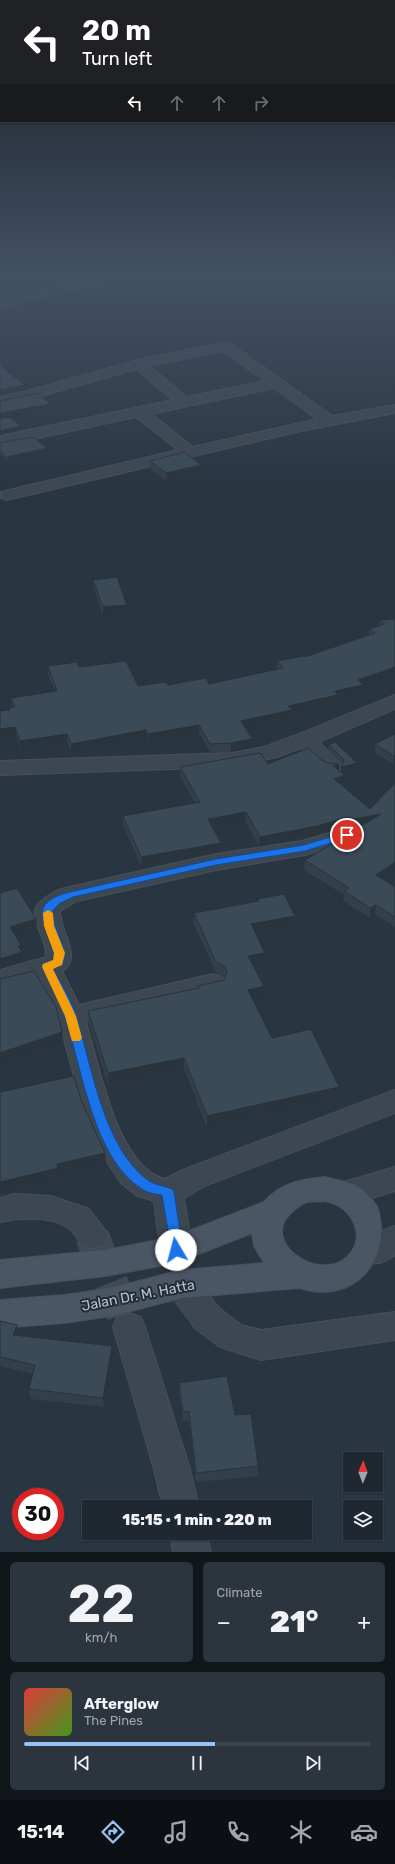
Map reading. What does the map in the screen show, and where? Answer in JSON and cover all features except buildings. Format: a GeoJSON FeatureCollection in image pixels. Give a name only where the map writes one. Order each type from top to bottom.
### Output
{"type":"FeatureCollection","features":[{"type":"Feature","properties":{"kind":"main road"},"geometry":{"type":"LineString","coordinates":[[0,1274],[106,1263],[176,1250],[273,1211],[286,1198],[304,1191],[325,1189],[345,1194],[358,1202],[368,1213],[375,1225],[377,1239],[384,1245],[366,1264],[352,1274],[335,1278],[317,1279],[300,1274],[282,1262],[270,1246],[267,1228],[273,1211]]}},
{"type":"Feature","properties":{"kind":"main road","name":"Jalan Dr. M. Hatta"},"geometry":{"type":"LineString","coordinates":[[0,1314],[64,1309],[112,1302],[181,1284],[300,1274]]}},
{"type":"Feature","properties":{"kind":"street"},"geometry":{"type":"LineString","coordinates":[[0,400],[29,395],[138,364],[225,346],[330,421]]}},
{"type":"Feature","properties":{"kind":"street"},"geometry":{"type":"LineString","coordinates":[[138,364],[184,402]]}},
{"type":"Feature","properties":{"kind":"street"},"geometry":{"type":"LineString","coordinates":[[0,441],[276,383]]}},
{"type":"Feature","properties":{"kind":"street"},"geometry":{"type":"LineString","coordinates":[[7,495],[190,452],[330,421],[395,409]]}},
{"type":"Feature","properties":{"kind":"street"},"geometry":{"type":"LineString","coordinates":[[138,411],[190,452]]}},
{"type":"Feature","properties":{"kind":"street"},"geometry":{"type":"LineString","coordinates":[[0,768],[231,760],[268,752],[304,740],[395,701]]}},
{"type":"Feature","properties":{"kind":"street"},"geometry":{"type":"LineString","coordinates":[[304,740],[332,766]]}},
{"type":"Feature","properties":{"kind":"street"},"geometry":{"type":"LineString","coordinates":[[0,979],[47,967],[58,962],[60,953],[49,926],[47,917],[48,909],[56,901],[70,895],[216,862],[305,848],[347,835]]}},
{"type":"Feature","properties":{"kind":"street"},"geometry":{"type":"LineString","coordinates":[[47,967],[71,1016],[89,1085],[109,1139],[128,1170],[147,1186],[168,1192],[196,1178],[395,1101]]}},
{"type":"Feature","properties":{"kind":"street"},"geometry":{"type":"LineString","coordinates":[[71,1016],[214,983]]}},
{"type":"Feature","properties":{"kind":"street"},"geometry":{"type":"LineString","coordinates":[[345,1194],[395,1179]]}},
{"type":"Feature","properties":{"kind":"street"},"geometry":{"type":"LineString","coordinates":[[168,1192],[176,1250]]}},
{"type":"Feature","properties":{"kind":"street"},"geometry":{"type":"LineString","coordinates":[[0,1210],[15,1206],[51,1208],[78,1218],[92,1236]]}},
{"type":"Feature","properties":{"kind":"street"},"geometry":{"type":"LineString","coordinates":[[181,1284],[207,1318],[232,1337],[261,1345],[395,1326]]}},
{"type":"Feature","properties":{"kind":"street"},"geometry":{"type":"LineString","coordinates":[[129,1327],[172,1468],[179,1500]]}},
{"type":"Feature","properties":{"kind":"street"},"geometry":{"type":"LineString","coordinates":[[189,1540],[192,1552]]}},
{"type":"Feature","properties":{"kind":"tunnel"},"geometry":{"type":"LineString","coordinates":[[92,1236],[129,1327]]}},
{"type":"Feature","properties":{"kind":"slow traffic"},"geometry":{"type":"LineString","coordinates":[[48,913],[47,917],[49,926],[60,953],[58,962],[47,967],[71,1016],[76,1038]]}},
{"type":"Feature","properties":{"kind":"route"},"geometry":{"type":"LineString","coordinates":[[176,1250],[168,1192],[147,1186],[128,1170],[109,1139],[89,1085],[71,1016],[47,967],[58,962],[60,953],[49,926],[47,917],[48,909],[56,901],[70,895],[216,862],[305,848],[347,835]]}}]}
